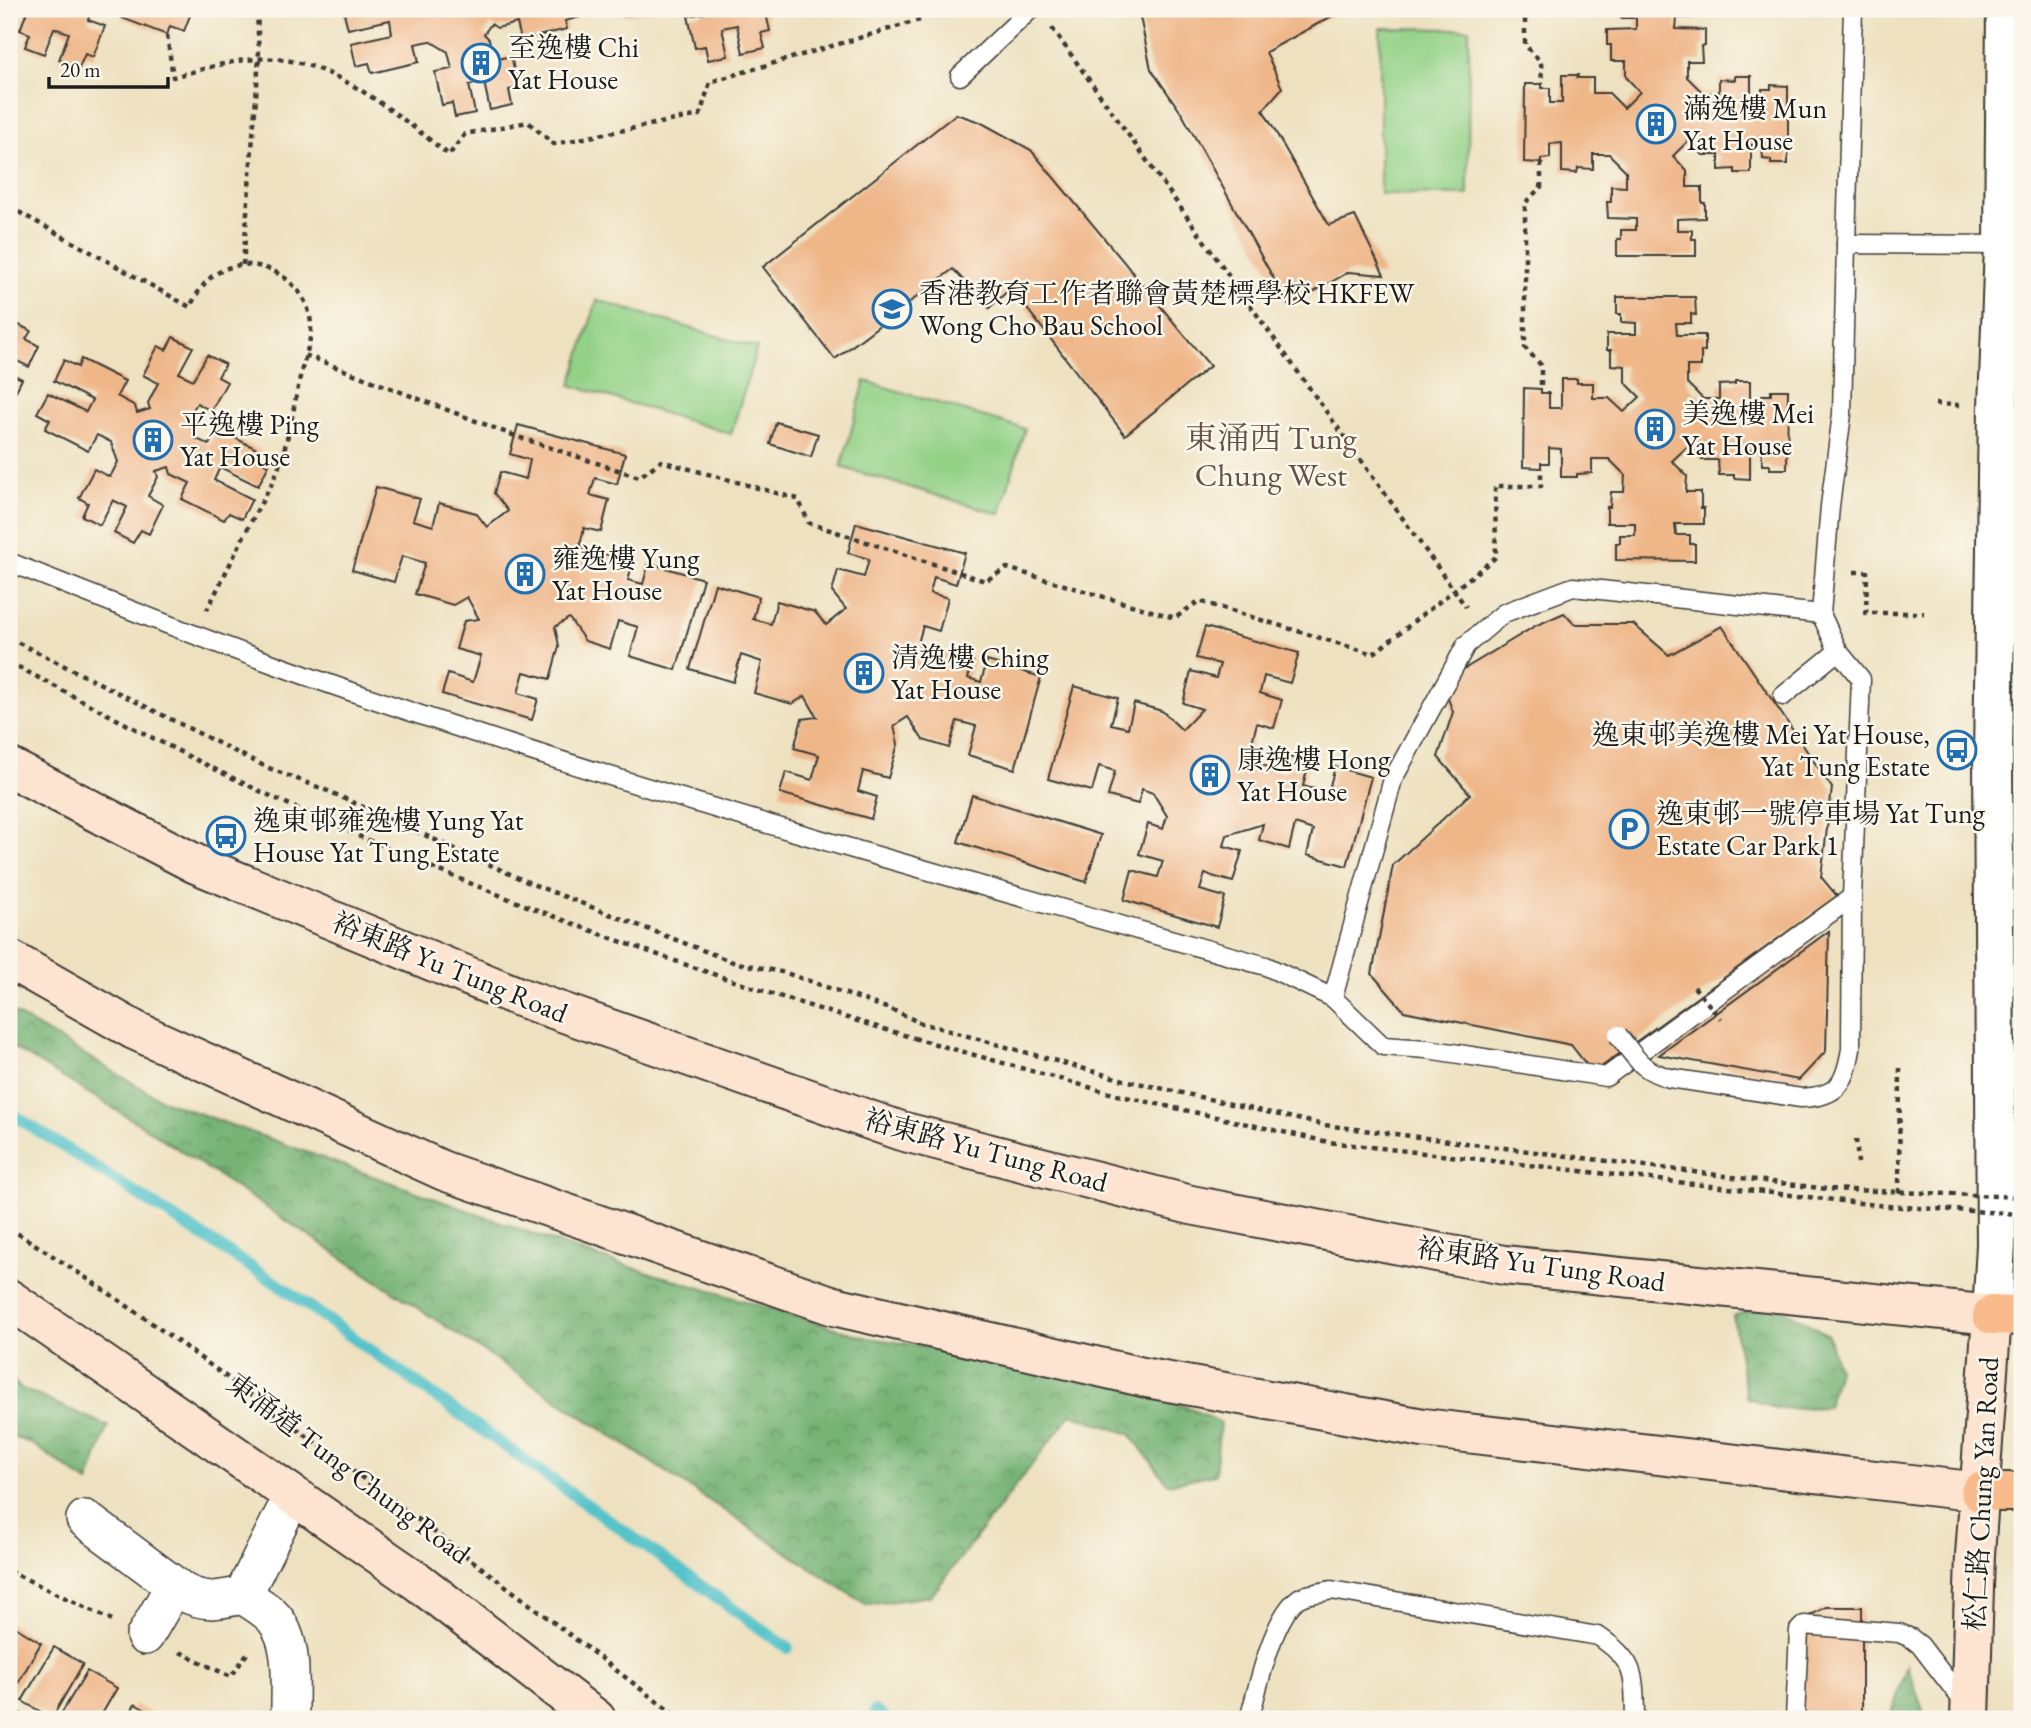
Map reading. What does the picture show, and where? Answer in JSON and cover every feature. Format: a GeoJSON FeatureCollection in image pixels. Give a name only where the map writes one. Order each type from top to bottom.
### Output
{"type":"FeatureCollection","features":[{"type":"Feature","properties":{"kind":"main road","name":"裕東路 Yu Tung Road"},"geometry":{"type":"LineString","coordinates":[[9,767],[196,864],[519,997],[901,1131],[1191,1205],[1504,1265],[2007,1315]]}},
{"type":"Feature","properties":{"kind":"main road"},"geometry":{"type":"LineString","coordinates":[[9,960],[134,1030],[444,1171],[834,1306],[1147,1378],[1423,1428],[1980,1492],[2022,1492]]}},
{"type":"Feature","properties":{"kind":"main road","name":"東涌道 Tung Chung Road"},"geometry":{"type":"LineString","coordinates":[[9,1299],[417,1581],[596,1719]]}},
{"type":"Feature","properties":{"kind":"main road","name":"松仁路 Chung Yan Road"},"geometry":{"type":"LineString","coordinates":[[1970,1715],[1975,1555],[1980,1492],[2007,1315]]}},
{"type":"Feature","properties":{"kind":"street","name":"松仁路 Chung Yan Road"},"geometry":{"type":"LineString","coordinates":[[2006,9],[1993,760],[1996,1245],[2007,1315]]}},
{"type":"Feature","properties":{"kind":"street"},"geometry":{"type":"LineString","coordinates":[[243,1595],[293,1495]]}},
{"type":"Feature","properties":{"kind":"street"},"geometry":{"type":"LineString","coordinates":[[85,1519],[192,1597],[206,1601],[243,1595],[272,1616],[280,1627],[288,1652],[290,1719]]}},
{"type":"Feature","properties":{"kind":"street"},"geometry":{"type":"LineString","coordinates":[[145,1636],[174,1586]]}},
{"type":"Feature","properties":{"kind":"lane"},"geometry":{"type":"LineString","coordinates":[[960,76],[1031,9]]}},
{"type":"Feature","properties":{"kind":"lane"},"geometry":{"type":"LineString","coordinates":[[1618,1035],[1643,1067],[1654,1074],[1801,1098],[1822,1097],[1838,1089],[1848,1070],[1852,1049],[1852,897],[1861,679],[1838,650],[1821,614],[1830,506],[1842,414],[1853,9]]}},
{"type":"Feature","properties":{"kind":"lane"},"geometry":{"type":"LineString","coordinates":[[1846,244],[2004,245]]}},
{"type":"Feature","properties":{"kind":"lane"},"geometry":{"type":"LineString","coordinates":[[9,562],[194,636],[382,703],[815,839],[1266,966],[1333,998],[1383,1046],[1427,1049],[1606,1077],[1852,897]]}},
{"type":"Feature","properties":{"kind":"lane"},"geometry":{"type":"LineString","coordinates":[[1333,998],[1393,779],[1465,645],[1504,613],[1573,587],[1821,614]]}},
{"type":"Feature","properties":{"kind":"lane"},"geometry":{"type":"LineString","coordinates":[[1783,696],[1838,650]]}},
{"type":"Feature","properties":{"kind":"lane"},"geometry":{"type":"LineString","coordinates":[[1249,1719],[1270,1646],[1284,1617],[1300,1598],[1331,1590],[1598,1636],[1620,1650],[1634,1675],[1635,1719]]}},
{"type":"Feature","properties":{"kind":"lane"},"geometry":{"type":"LineString","coordinates":[[1795,1719],[1799,1630],[1804,1625],[1899,1633],[1911,1637],[1920,1645],[1970,1715]]}},
{"type":"Feature","properties":{"kind":"path"},"geometry":{"type":"LineString","coordinates":[[243,265],[258,58],[257,9]]}},
{"type":"Feature","properties":{"kind":"path"},"geometry":{"type":"LineString","coordinates":[[167,34],[173,77],[258,58],[304,63],[395,112],[449,155],[465,134],[528,122],[554,144],[700,116],[710,82],[920,20],[919,9]]}},
{"type":"Feature","properties":{"kind":"path"},"geometry":{"type":"LineString","coordinates":[[1525,9],[1525,45],[1541,62],[1542,84]]}},
{"type":"Feature","properties":{"kind":"path"},"geometry":{"type":"LineString","coordinates":[[1058,17],[1050,26],[1483,631]]}},
{"type":"Feature","properties":{"kind":"path"},"geometry":{"type":"LineString","coordinates":[[1541,163],[1541,187],[1525,203],[1524,348],[1541,365],[1541,389]]}},
{"type":"Feature","properties":{"kind":"path"},"geometry":{"type":"LineString","coordinates":[[9,213],[17,211],[190,307],[198,291],[210,278],[243,265],[256,265],[281,274],[301,293],[310,319],[309,344],[278,468],[194,636]]}},
{"type":"Feature","properties":{"kind":"path"},"geometry":{"type":"LineString","coordinates":[[305,355],[515,436],[639,477],[661,461],[798,499],[809,523],[985,581],[1007,568],[1175,618],[1199,601],[1373,654],[1496,557],[1495,486],[1541,486],[1541,468]]}},
{"type":"Feature","properties":{"kind":"path"},"geometry":{"type":"LineString","coordinates":[[1853,585],[1854,572],[1867,572],[1866,613],[1924,613]]}},
{"type":"Feature","properties":{"kind":"path"},"geometry":{"type":"LineString","coordinates":[[9,638],[266,767],[328,791],[532,884],[733,962],[786,973],[898,1012],[918,1022],[1120,1079],[1324,1125],[1827,1189],[2022,1197]]}},
{"type":"Feature","properties":{"kind":"path"},"geometry":{"type":"LineString","coordinates":[[9,662],[170,747],[300,810],[538,911],[788,1000],[1117,1095],[1328,1142],[1528,1167],[1872,1204],[2022,1214]]}},
{"type":"Feature","properties":{"kind":"path"},"geometry":{"type":"LineString","coordinates":[[1694,987],[1721,1019]]}},
{"type":"Feature","properties":{"kind":"path"},"geometry":{"type":"LineString","coordinates":[[1899,1193],[1900,1065]]}},
{"type":"Feature","properties":{"kind":"path"},"geometry":{"type":"LineString","coordinates":[[1856,1139],[1858,1163]]}},
{"type":"Feature","properties":{"kind":"path","name":"東涌道 Tung Chung Road"},"geometry":{"type":"LineString","coordinates":[[9,1228],[138,1313],[250,1394],[680,1719]]}},
{"type":"Feature","properties":{"kind":"green space"},"geometry":{"type":"Polygon","coordinates":[[[1380,28],[1469,29],[1468,195],[1380,194],[1380,28]]]}},
{"type":"Feature","properties":{"kind":"green space"},"geometry":{"type":"Polygon","coordinates":[[[597,300],[757,348],[731,434],[571,385],[597,300]]]}},
{"type":"Feature","properties":{"kind":"green space"},"geometry":{"type":"Polygon","coordinates":[[[865,381],[1025,429],[1000,514],[841,467],[865,381]]]}},
{"type":"Feature","properties":{"kind":"green space"},"geometry":{"type":"Polygon","coordinates":[[[9,1010],[162,1100],[594,1256],[868,1338],[1004,1357],[1146,1389],[1220,1422],[1215,1474],[1168,1484],[1130,1434],[1071,1414],[931,1596],[867,1605],[146,1128],[9,1045],[9,1010]]]}},
{"type":"Feature","properties":{"kind":"green space"},"geometry":{"type":"Polygon","coordinates":[[[1773,1303],[1828,1335],[1838,1370],[1827,1407],[1777,1409],[1746,1397],[1733,1316],[1773,1303]]]}},
{"type":"Feature","properties":{"kind":"green space"},"geometry":{"type":"Polygon","coordinates":[[[9,1376],[20,1388],[108,1426],[88,1483],[31,1443],[9,1436],[9,1376]]]}},
{"type":"Feature","properties":{"kind":"green space"},"geometry":{"type":"Polygon","coordinates":[[[1907,1665],[1926,1719],[1890,1719],[1907,1665]]]}},
{"type":"Feature","properties":{"kind":"building"},"geometry":{"type":"Polygon","coordinates":[[[28,9],[92,9],[88,20],[105,26],[93,57],[85,54],[79,68],[59,60],[69,33],[54,28],[44,54],[25,47],[30,34],[20,30],[28,9]]]}},
{"type":"Feature","properties":{"kind":"building"},"geometry":{"type":"Polygon","coordinates":[[[125,9],[192,10],[184,31],[170,26],[167,35],[122,18],[125,9]]]}},
{"type":"Feature","properties":{"kind":"building","name":"至逸樓 Chi Yat House"},"geometry":{"type":"Polygon","coordinates":[[[343,9],[578,9],[580,17],[565,21],[567,29],[521,40],[517,23],[497,28],[491,24],[484,34],[489,39],[493,60],[511,56],[518,88],[509,90],[512,105],[490,110],[484,82],[469,85],[475,113],[455,117],[452,103],[442,105],[435,72],[452,69],[448,52],[430,41],[415,44],[419,62],[372,73],[369,63],[356,66],[351,43],[392,34],[390,20],[348,29],[343,9]]]}},
{"type":"Feature","properties":{"kind":"building"},"geometry":{"type":"Polygon","coordinates":[[[622,9],[653,9],[653,10],[624,16],[622,9]]]}},
{"type":"Feature","properties":{"kind":"building"},"geometry":{"type":"Polygon","coordinates":[[[704,9],[765,9],[770,31],[761,33],[765,48],[743,53],[737,25],[722,28],[728,56],[708,60],[705,46],[695,48],[688,16],[705,13],[704,9]]]}},
{"type":"Feature","properties":{"kind":"building"},"geometry":{"type":"Polygon","coordinates":[[[1145,9],[1345,9],[1266,52],[1282,88],[1263,110],[1329,225],[1355,216],[1384,275],[1349,272],[1289,306],[1182,114],[1151,69],[1140,17],[1145,9]]]}},
{"type":"Feature","properties":{"kind":"building","name":"滿逸樓 Mun Yat House"},"geometry":{"type":"Polygon","coordinates":[[[1621,9],[1692,9],[1691,18],[1677,18],[1676,29],[1705,30],[1705,45],[1701,46],[1702,61],[1687,61],[1687,77],[1703,93],[1719,93],[1719,79],[1735,80],[1735,76],[1751,76],[1751,105],[1762,104],[1762,89],[1771,89],[1771,85],[1788,86],[1788,164],[1771,164],[1771,160],[1763,159],[1762,144],[1751,145],[1751,173],[1735,173],[1735,169],[1719,170],[1719,155],[1703,155],[1689,140],[1673,156],[1687,171],[1687,187],[1702,187],[1705,218],[1677,219],[1677,230],[1692,230],[1692,239],[1696,239],[1696,256],[1617,256],[1617,239],[1621,239],[1621,230],[1636,230],[1636,219],[1608,218],[1607,202],[1611,202],[1611,186],[1626,187],[1626,171],[1609,154],[1593,154],[1593,169],[1578,168],[1577,173],[1562,172],[1562,143],[1550,144],[1550,158],[1541,159],[1541,163],[1524,162],[1525,84],[1542,84],[1542,88],[1550,88],[1550,103],[1562,103],[1562,75],[1593,78],[1593,93],[1609,93],[1624,108],[1640,92],[1626,77],[1626,61],[1611,61],[1611,45],[1607,45],[1607,30],[1636,29],[1636,18],[1621,18],[1621,9]]]}},
{"type":"Feature","properties":{"kind":"building"},"geometry":{"type":"Polygon","coordinates":[[[956,114],[980,122],[1031,150],[1210,366],[1125,435],[1011,288],[989,308],[953,269],[835,359],[763,267],[956,114]]]}},
{"type":"Feature","properties":{"kind":"building","name":"美逸樓 Mei Yat House"},"geometry":{"type":"Polygon","coordinates":[[[1617,297],[1695,297],[1696,315],[1691,314],[1691,323],[1676,323],[1677,335],[1705,335],[1701,366],[1687,366],[1687,383],[1703,399],[1719,399],[1719,385],[1750,381],[1750,409],[1762,410],[1762,395],[1771,395],[1771,390],[1788,390],[1787,469],[1770,469],[1770,465],[1762,465],[1762,450],[1750,450],[1750,479],[1719,475],[1718,460],[1702,460],[1688,446],[1672,461],[1687,476],[1686,492],[1701,492],[1704,524],[1675,524],[1676,535],[1690,535],[1690,544],[1695,544],[1695,561],[1616,560],[1616,543],[1620,543],[1620,535],[1635,535],[1635,523],[1607,523],[1611,492],[1624,492],[1625,475],[1609,459],[1592,459],[1592,473],[1561,477],[1561,449],[1549,448],[1549,463],[1541,463],[1541,468],[1523,467],[1524,388],[1541,389],[1541,393],[1549,393],[1549,408],[1561,408],[1561,379],[1593,383],[1593,398],[1609,398],[1624,412],[1640,397],[1625,382],[1625,366],[1611,365],[1611,350],[1607,350],[1607,334],[1636,334],[1636,323],[1621,322],[1621,314],[1617,314],[1617,297]]]}},
{"type":"Feature","properties":{"kind":"building"},"geometry":{"type":"Polygon","coordinates":[[[9,320],[31,331],[26,339],[39,346],[29,367],[9,357],[9,320]]]}},
{"type":"Feature","properties":{"kind":"building","name":"平逸樓 Ping Yat House"},"geometry":{"type":"Polygon","coordinates":[[[173,337],[193,347],[179,373],[193,380],[207,355],[225,364],[218,377],[227,382],[211,411],[197,403],[188,418],[195,438],[209,445],[217,429],[261,451],[256,459],[269,465],[258,486],[220,467],[214,480],[252,499],[242,519],[229,513],[224,520],[182,499],[190,483],[171,474],[169,467],[156,471],[158,477],[148,496],[163,505],[149,534],[141,530],[133,543],[114,533],[127,507],[113,500],[100,525],[82,516],[88,503],[79,498],[94,469],[110,477],[118,462],[111,442],[97,435],[88,451],[45,429],[50,420],[37,413],[48,393],[86,412],[92,400],[54,381],[64,360],[78,367],[81,359],[125,381],[117,396],[135,406],[137,413],[150,409],[148,403],[158,383],[143,375],[158,346],[166,350],[173,337]]]}},
{"type":"Feature","properties":{"kind":"building"},"geometry":{"type":"Polygon","coordinates":[[[9,373],[22,379],[12,399],[9,398],[9,373]]]}},
{"type":"Feature","properties":{"kind":"building"},"geometry":{"type":"Polygon","coordinates":[[[776,422],[818,434],[811,457],[770,444],[776,422]]]}},
{"type":"Feature","properties":{"kind":"building","name":"雍逸樓 Yung Yat House"},"geometry":{"type":"Polygon","coordinates":[[[518,425],[625,454],[617,484],[595,478],[590,495],[609,500],[601,532],[584,528],[580,545],[590,562],[605,554],[633,562],[628,580],[643,584],[649,563],[703,579],[676,670],[630,656],[638,627],[618,621],[610,649],[585,641],[569,618],[555,627],[559,646],[550,679],[524,672],[518,693],[538,699],[532,720],[442,694],[448,674],[473,682],[481,656],[456,649],[464,621],[479,619],[467,597],[453,605],[415,594],[425,563],[402,556],[394,582],[352,570],[376,487],[420,499],[413,520],[433,526],[439,503],[476,513],[487,527],[508,511],[494,493],[500,472],[526,479],[530,460],[510,454],[518,425]]]}},
{"type":"Feature","properties":{"kind":"building","name":"清逸樓 Ching Yat House"},"geometry":{"type":"Polygon","coordinates":[[[856,523],[965,553],[956,584],[934,577],[930,593],[948,598],[939,631],[923,626],[918,643],[928,661],[943,652],[973,661],[968,678],[981,682],[987,661],[1041,677],[1015,769],[968,755],[976,726],[957,721],[949,748],[923,740],[908,717],[894,726],[898,744],[888,778],[863,771],[858,791],[877,797],[871,819],[780,793],[786,772],[812,780],[819,755],[794,748],[802,719],[817,717],[805,696],[792,704],[754,693],[762,662],[741,655],[733,682],[690,669],[715,584],[759,597],[753,619],[771,624],[777,601],[815,612],[826,625],[846,609],[832,592],[838,570],[864,577],[869,559],[848,553],[856,523]]]}},
{"type":"Feature","properties":{"kind":"building","name":"逸東邨一號停車場 Yat Tung Estate Car Park 1"},"geometry":{"type":"Polygon","coordinates":[[[1564,613],[1574,624],[1633,624],[1669,655],[1722,626],[1832,788],[1821,877],[1837,896],[1593,1073],[1571,1045],[1404,1011],[1372,974],[1393,865],[1470,794],[1438,757],[1453,712],[1446,693],[1461,671],[1535,626],[1564,613]]]}},
{"type":"Feature","properties":{"kind":"building","name":"康逸樓 Hong Yat House"},"geometry":{"type":"Polygon","coordinates":[[[1205,627],[1299,653],[1290,683],[1264,676],[1260,693],[1282,700],[1274,728],[1257,723],[1247,761],[1286,772],[1289,757],[1309,762],[1303,786],[1328,793],[1335,767],[1371,777],[1347,866],[1307,855],[1313,830],[1295,824],[1289,849],[1259,840],[1263,824],[1227,835],[1224,846],[1242,851],[1233,882],[1205,874],[1200,890],[1225,897],[1217,927],[1124,900],[1132,870],[1158,877],[1163,861],[1139,854],[1148,824],[1163,829],[1167,816],[1153,793],[1142,789],[1138,804],[1108,796],[1115,771],[1099,766],[1092,791],[1048,779],[1074,686],[1118,698],[1111,724],[1128,728],[1134,703],[1162,711],[1182,730],[1202,709],[1183,703],[1191,671],[1216,678],[1220,664],[1196,658],[1205,627]]]}},
{"type":"Feature","properties":{"kind":"building"},"geometry":{"type":"Polygon","coordinates":[[[972,795],[1101,835],[1086,882],[958,842],[972,795]]]}},
{"type":"Feature","properties":{"kind":"building","name":"逸東邨一號停車場 Yat Tung Estate Car Park 1"},"geometry":{"type":"Polygon","coordinates":[[[1829,931],[1826,1051],[1799,1080],[1659,1055],[1829,931]]]}},
{"type":"Feature","properties":{"kind":"building"},"geometry":{"type":"Polygon","coordinates":[[[1826,1607],[1862,1607],[1862,1719],[1789,1719],[1790,1626],[1826,1607]]]}},
{"type":"Feature","properties":{"kind":"building"},"geometry":{"type":"Polygon","coordinates":[[[9,1623],[41,1643],[12,1694],[9,1693],[9,1623]]]}},
{"type":"Feature","properties":{"kind":"building"},"geometry":{"type":"Polygon","coordinates":[[[54,1647],[83,1664],[52,1718],[22,1701],[54,1647]]]}},
{"type":"Feature","properties":{"kind":"building"},"geometry":{"type":"Polygon","coordinates":[[[87,1671],[117,1688],[99,1719],[58,1719],[87,1671]]]}},
{"type":"Feature","properties":{"kind":"building"},"geometry":{"type":"Polygon","coordinates":[[[135,1704],[162,1719],[127,1719],[135,1704]]]}},
{"type":"Feature","properties":{"kind":"building"},"geometry":{"type":"Polygon","coordinates":[[[13,1709],[31,1719],[9,1719],[13,1709]]]}},
{"type":"Feature","properties":{"kind":"waterway"},"geometry":{"type":"LineString","coordinates":[[9,1112],[279,1285],[788,1648]]}},
{"type":"Feature","properties":{"kind":"waterway"},"geometry":{"type":"LineString","coordinates":[[875,1711],[886,1719]]}},
{"type":"Feature","properties":{"kind":"place","name":"至逸樓 Chi Yat House"},"geometry":{"type":"Point","coordinates":[481,63]}},
{"type":"Feature","properties":{"kind":"place","name":"滿逸樓 Mun Yat House"},"geometry":{"type":"Point","coordinates":[1656,124]}},
{"type":"Feature","properties":{"kind":"place","name":"香港教育工作者聯會黃楚標學校 HKFEW Wong Cho Bau School"},"geometry":{"type":"Point","coordinates":[892,309]}},
{"type":"Feature","properties":{"kind":"place","name":"美逸樓 Mei Yat House"},"geometry":{"type":"Point","coordinates":[1655,429]}},
{"type":"Feature","properties":{"kind":"place","name":"平逸樓 Ping Yat House"},"geometry":{"type":"Point","coordinates":[153,440]}},
{"type":"Feature","properties":{"kind":"place","name":"雍逸樓 Yung Yat House"},"geometry":{"type":"Point","coordinates":[525,574]}},
{"type":"Feature","properties":{"kind":"place","name":"清逸樓 Ching Yat House"},"geometry":{"type":"Point","coordinates":[864,673]}},
{"type":"Feature","properties":{"kind":"place","name":"逸東邨美逸樓 Mei Yat House, Yat Tung Estate"},"geometry":{"type":"Point","coordinates":[1957,750]}},
{"type":"Feature","properties":{"kind":"place","name":"康逸樓 Hong Yat House"},"geometry":{"type":"Point","coordinates":[1210,775]}},
{"type":"Feature","properties":{"kind":"place","name":"逸東邨一號停車場 Yat Tung Estate Car Park 1"},"geometry":{"type":"Point","coordinates":[1629,829]}},
{"type":"Feature","properties":{"kind":"place","name":"逸東邨雍逸樓 Yung Yat House Yat Tung Estate"},"geometry":{"type":"Point","coordinates":[226,836]}},
{"type":"Feature","properties":{"kind":"district","name":"東涌西 Tung Chung West"},"geometry":{"type":"Point","coordinates":[1271,456]}}]}
